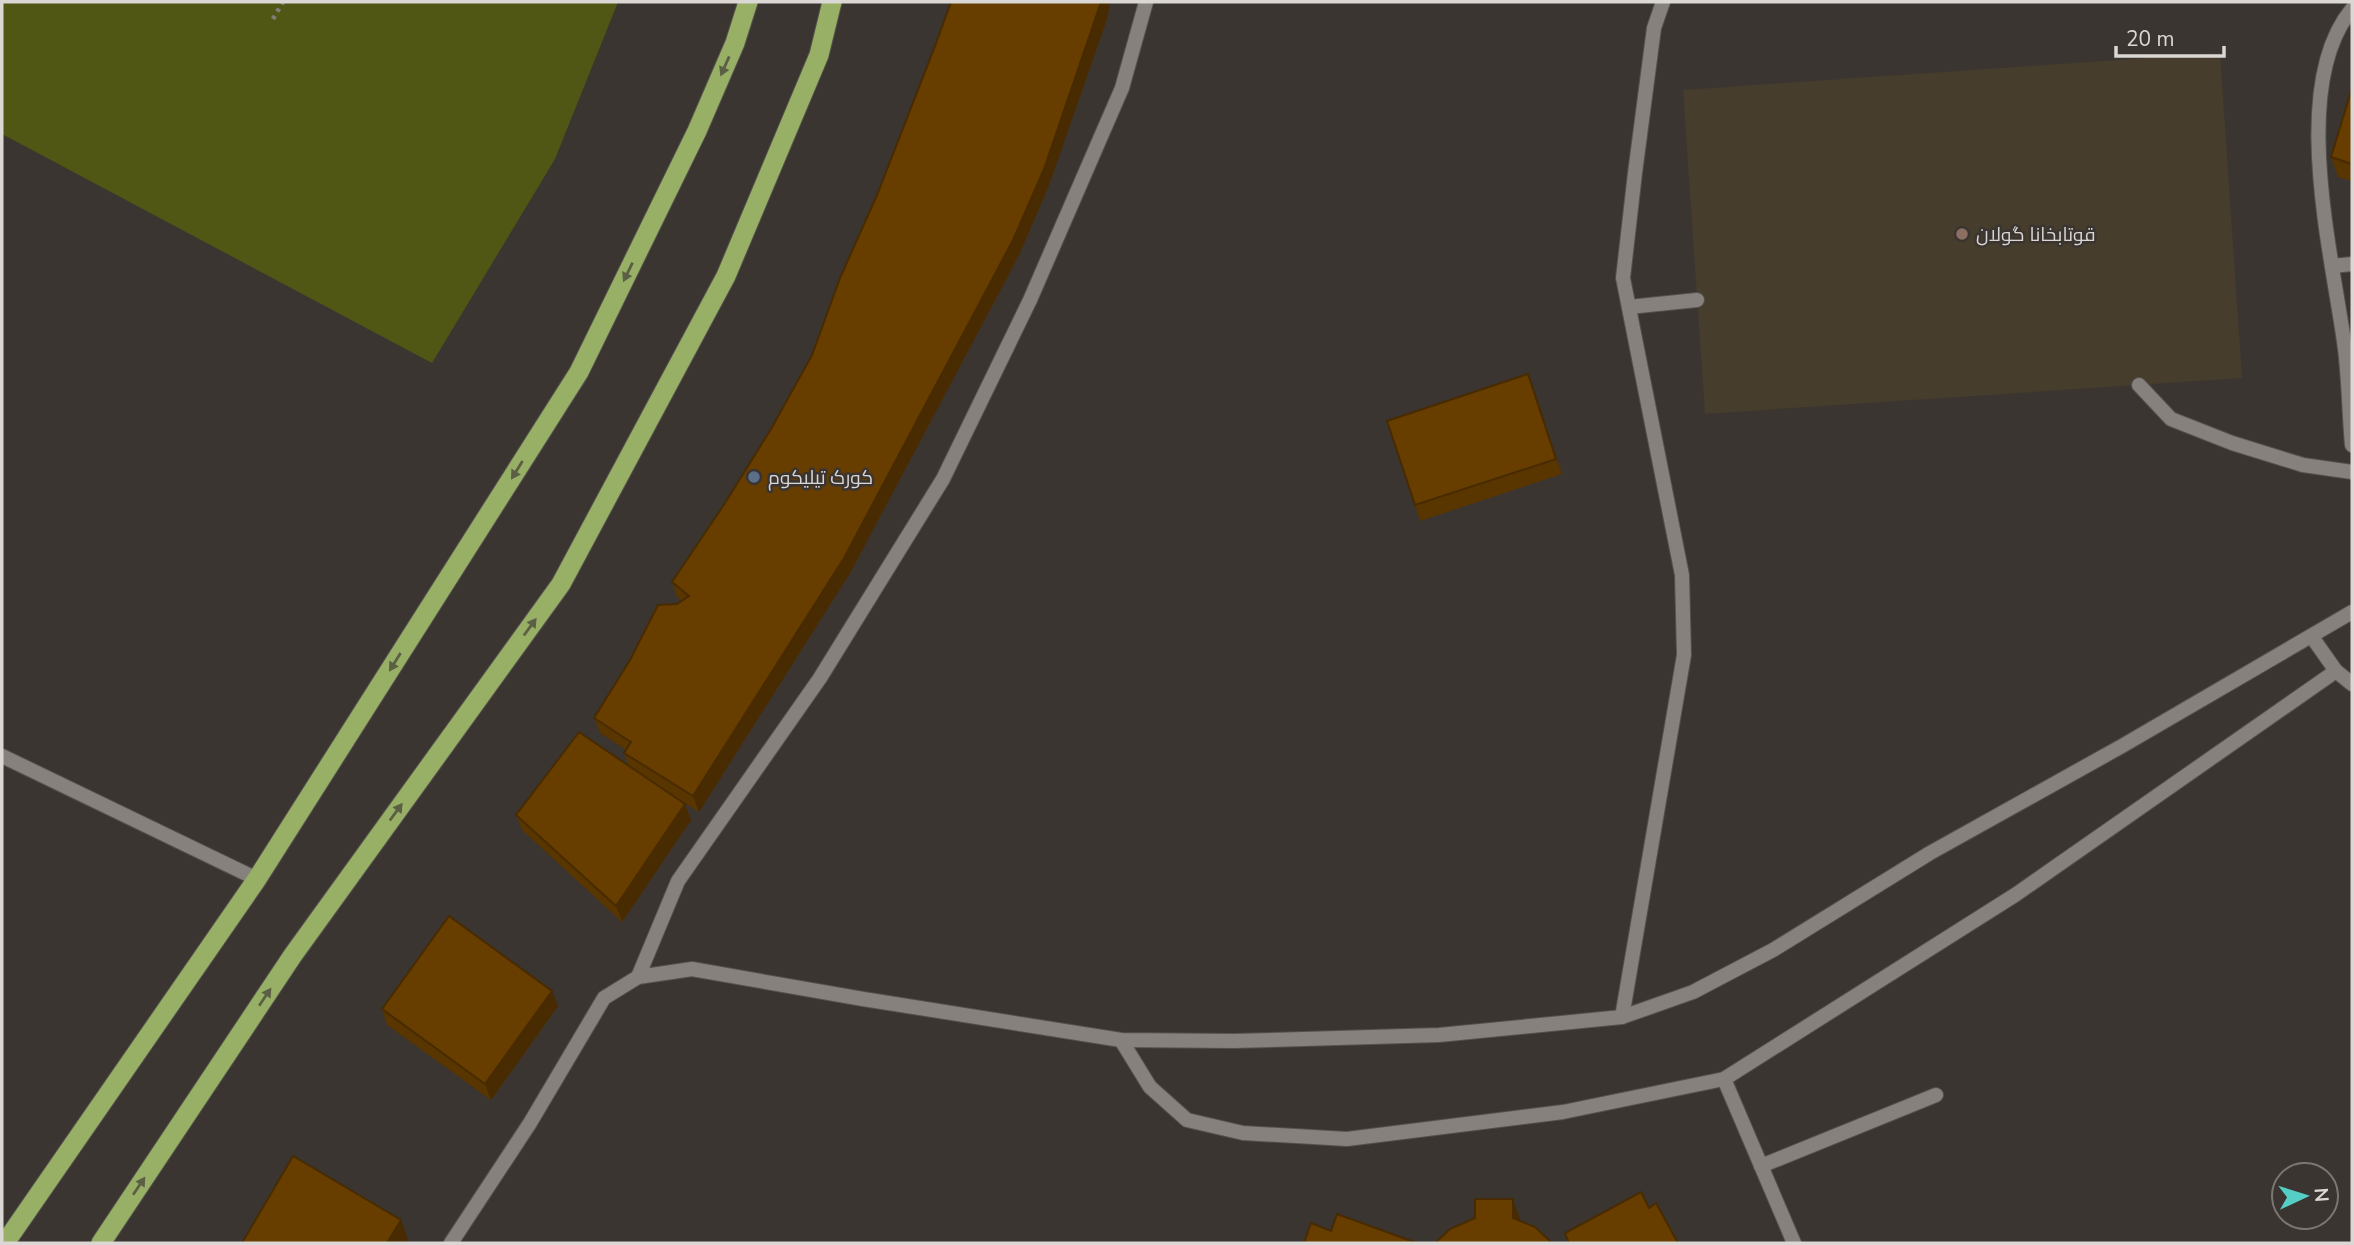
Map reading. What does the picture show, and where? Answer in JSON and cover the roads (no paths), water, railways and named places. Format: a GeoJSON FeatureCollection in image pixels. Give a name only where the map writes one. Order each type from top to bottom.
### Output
{"type":"FeatureCollection","features":[{"type":"Feature","properties":{"kind":"highway"},"geometry":{"type":"LineString","coordinates":[[5,1243],[257,879],[579,372],[697,131],[735,43],[748,2]]}},
{"type":"Feature","properties":{"kind":"highway"},"geometry":{"type":"LineString","coordinates":[[101,1243],[293,955],[561,584],[726,276],[819,55],[832,2]]}},
{"type":"Feature","properties":{"kind":"street"},"geometry":{"type":"LineString","coordinates":[[638,977],[678,881],[820,678],[943,479],[1030,300],[1116,100],[1146,2]]}},
{"type":"Feature","properties":{"kind":"street"},"geometry":{"type":"LineString","coordinates":[[1622,1017],[1684,655],[1682,575],[1623,278],[1654,28],[1663,2]]}},
{"type":"Feature","properties":{"kind":"street"},"geometry":{"type":"LineString","coordinates":[[2352,9],[2344,19],[2330,50],[2320,92],[2317,151],[2332,266],[2349,352],[2352,445]]}},
{"type":"Feature","properties":{"kind":"street"},"geometry":{"type":"LineString","coordinates":[[2332,266],[2352,264]]}},
{"type":"Feature","properties":{"kind":"street"},"geometry":{"type":"LineString","coordinates":[[1629,307],[1697,300]]}},
{"type":"Feature","properties":{"kind":"street"},"geometry":{"type":"LineString","coordinates":[[2139,385],[2171,419],[2232,443],[2303,466],[2352,472]]}},
{"type":"Feature","properties":{"kind":"street"},"geometry":{"type":"LineString","coordinates":[[451,1243],[530,1123],[604,998],[638,977],[692,969],[1121,1040],[1234,1041],[1439,1035],[1622,1017],[1693,992],[1773,950],[1930,853],[2352,612]]}},
{"type":"Feature","properties":{"kind":"street"},"geometry":{"type":"LineString","coordinates":[[2312,637],[2336,671],[2352,684]]}},
{"type":"Feature","properties":{"kind":"street"},"geometry":{"type":"LineString","coordinates":[[1121,1040],[1150,1087],[1186,1120],[1243,1133],[1347,1139],[1563,1112],[1724,1079],[2015,895],[2336,671]]}},
{"type":"Feature","properties":{"kind":"street"},"geometry":{"type":"LineString","coordinates":[[2,757],[257,879]]}},
{"type":"Feature","properties":{"kind":"street"},"geometry":{"type":"LineString","coordinates":[[1724,1079],[1794,1243]]}},
{"type":"Feature","properties":{"kind":"street"},"geometry":{"type":"LineString","coordinates":[[1761,1166],[1936,1095]]}},
{"type":"Feature","properties":{"kind":"place","name":"قوتابخانا گولان"},"geometry":{"type":"Point","coordinates":[1962,234]}},
{"type":"Feature","properties":{"kind":"place","name":"کورک تيليكوم"},"geometry":{"type":"Point","coordinates":[754,477]}}]}
